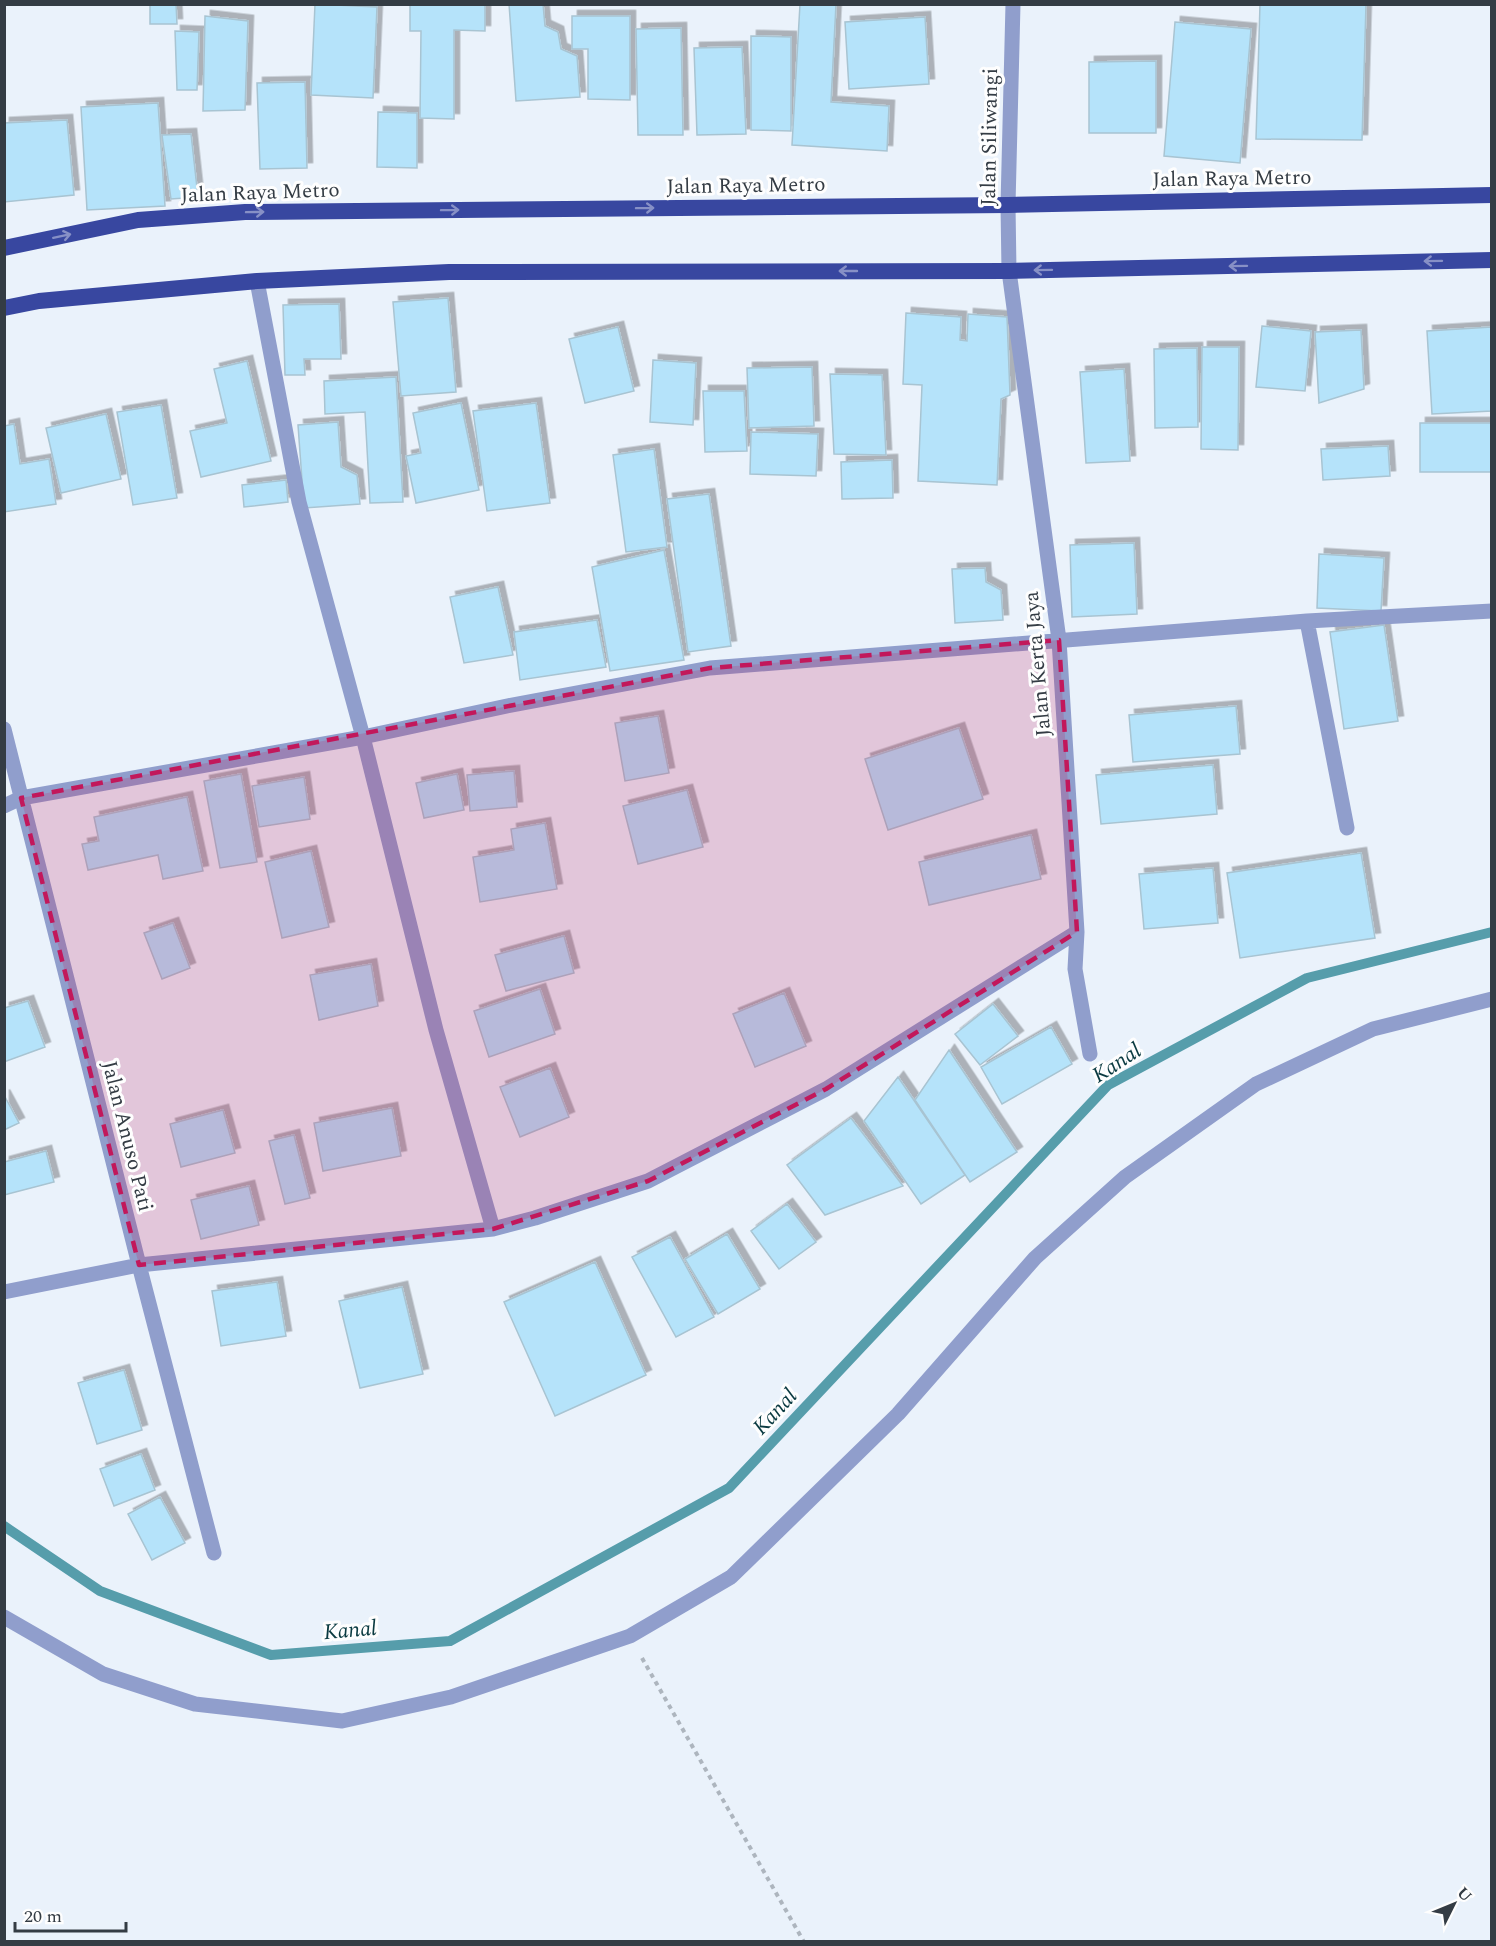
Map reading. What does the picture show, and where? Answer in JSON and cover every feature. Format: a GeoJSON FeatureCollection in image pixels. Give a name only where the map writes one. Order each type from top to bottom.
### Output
{"type":"FeatureCollection","features":[{"type":"Feature","properties":{"kind":"highway","name":"Jalan Raya Metro"},"geometry":{"type":"LineString","coordinates":[[4,248],[138,220],[245,212],[1008,205],[1491,195]]}},
{"type":"Feature","properties":{"kind":"highway"},"geometry":{"type":"LineString","coordinates":[[4,309],[39,301],[257,282],[448,272],[1009,271],[1491,260]]}},
{"type":"Feature","properties":{"kind":"street","name":"Jalan Siliwangi"},"geometry":{"type":"LineString","coordinates":[[1009,271],[1008,205],[1013,4]]}},
{"type":"Feature","properties":{"kind":"street","name":"Jalan Kerta Jaya"},"geometry":{"type":"LineString","coordinates":[[1009,271],[1059,640],[1077,932],[1075,969],[1090,1054]]}},
{"type":"Feature","properties":{"kind":"street"},"geometry":{"type":"LineString","coordinates":[[257,282],[299,502],[363,737],[436,1030],[493,1229]]}},
{"type":"Feature","properties":{"kind":"street"},"geometry":{"type":"LineString","coordinates":[[4,806],[21,798],[363,737],[507,706],[710,668],[1306,621],[1491,611]]}},
{"type":"Feature","properties":{"kind":"street"},"geometry":{"type":"LineString","coordinates":[[1306,621],[1347,828]]}},
{"type":"Feature","properties":{"kind":"street","name":"Jalan Anuso Pati"},"geometry":{"type":"LineString","coordinates":[[4,729],[214,1553]]}},
{"type":"Feature","properties":{"kind":"street"},"geometry":{"type":"LineString","coordinates":[[4,1292],[139,1265],[493,1229],[535,1218],[648,1181],[826,1089],[1077,932]]}},
{"type":"Feature","properties":{"kind":"street"},"geometry":{"type":"LineString","coordinates":[[4,1617],[103,1674],[195,1704],[342,1721],[451,1697],[630,1636],[731,1577],[898,1414],[1035,1258],[1125,1177],[1256,1084],[1373,1029],[1491,999]]}},
{"type":"Feature","properties":{"kind":"path"},"geometry":{"type":"LineString","coordinates":[[630,1636],[804,1941]]}},
{"type":"Feature","properties":{"kind":"highlighted area"},"geometry":{"type":"Polygon","coordinates":[[[1059,640],[1077,932],[826,1089],[648,1181],[493,1229],[139,1265],[21,798],[710,668],[1059,640]]]}},
{"type":"Feature","properties":{"kind":"building"},"geometry":{"type":"Polygon","coordinates":[[[150,4],[176,4],[177,24],[150,24],[150,4]]]}},
{"type":"Feature","properties":{"kind":"building"},"geometry":{"type":"Polygon","coordinates":[[[315,4],[377,7],[373,98],[311,95],[315,4]]]}},
{"type":"Feature","properties":{"kind":"building"},"geometry":{"type":"Polygon","coordinates":[[[410,4],[485,4],[485,31],[454,30],[454,119],[420,118],[421,31],[410,31],[410,4]]]}},
{"type":"Feature","properties":{"kind":"building"},"geometry":{"type":"Polygon","coordinates":[[[509,4],[543,4],[545,26],[558,32],[561,49],[577,56],[580,97],[516,101],[509,4]]]}},
{"type":"Feature","properties":{"kind":"building"},"geometry":{"type":"Polygon","coordinates":[[[800,4],[836,4],[831,102],[889,106],[887,151],[792,145],[800,4]]]}},
{"type":"Feature","properties":{"kind":"building"},"geometry":{"type":"Polygon","coordinates":[[[1260,4],[1366,4],[1362,140],[1256,139],[1260,4]]]}},
{"type":"Feature","properties":{"kind":"building"},"geometry":{"type":"Polygon","coordinates":[[[205,16],[248,21],[245,110],[203,111],[205,16]]]}},
{"type":"Feature","properties":{"kind":"building"},"geometry":{"type":"Polygon","coordinates":[[[572,16],[630,16],[630,100],[588,99],[588,49],[572,49],[572,16]]]}},
{"type":"Feature","properties":{"kind":"building"},"geometry":{"type":"Polygon","coordinates":[[[925,17],[929,84],[849,89],[845,22],[925,17]]]}},
{"type":"Feature","properties":{"kind":"building"},"geometry":{"type":"Polygon","coordinates":[[[1175,22],[1251,29],[1240,163],[1164,156],[1175,22]]]}},
{"type":"Feature","properties":{"kind":"building"},"geometry":{"type":"Polygon","coordinates":[[[681,28],[683,135],[638,135],[636,29],[681,28]]]}},
{"type":"Feature","properties":{"kind":"building"},"geometry":{"type":"Polygon","coordinates":[[[175,31],[199,32],[197,90],[177,90],[175,31]]]}},
{"type":"Feature","properties":{"kind":"building"},"geometry":{"type":"Polygon","coordinates":[[[751,36],[791,37],[791,131],[751,130],[751,36]]]}},
{"type":"Feature","properties":{"kind":"building"},"geometry":{"type":"Polygon","coordinates":[[[742,47],[746,134],[697,135],[694,48],[742,47]]]}},
{"type":"Feature","properties":{"kind":"building"},"geometry":{"type":"Polygon","coordinates":[[[1156,61],[1156,133],[1089,133],[1089,62],[1156,61]]]}},
{"type":"Feature","properties":{"kind":"building"},"geometry":{"type":"Polygon","coordinates":[[[305,82],[307,168],[260,169],[257,83],[305,82]]]}},
{"type":"Feature","properties":{"kind":"building"},"geometry":{"type":"Polygon","coordinates":[[[158,103],[165,206],[87,210],[81,107],[158,103]]]}},
{"type":"Feature","properties":{"kind":"building"},"geometry":{"type":"Polygon","coordinates":[[[378,112],[417,113],[417,168],[377,167],[378,112]]]}},
{"type":"Feature","properties":{"kind":"building"},"geometry":{"type":"Polygon","coordinates":[[[67,120],[74,195],[4,202],[4,123],[67,120]]]}},
{"type":"Feature","properties":{"kind":"building"},"geometry":{"type":"Polygon","coordinates":[[[191,134],[198,197],[171,199],[162,135],[191,134]]]}},
{"type":"Feature","properties":{"kind":"building"},"geometry":{"type":"Polygon","coordinates":[[[448,298],[456,392],[401,396],[393,302],[448,298]]]}},
{"type":"Feature","properties":{"kind":"building"},"geometry":{"type":"Polygon","coordinates":[[[339,304],[341,359],[304,359],[305,375],[285,375],[283,305],[339,304]]]}},
{"type":"Feature","properties":{"kind":"building"},"geometry":{"type":"Polygon","coordinates":[[[906,313],[961,317],[960,340],[967,341],[968,314],[1007,317],[1010,395],[1001,399],[997,485],[918,481],[922,385],[903,384],[906,313]]]}},
{"type":"Feature","properties":{"kind":"building"},"geometry":{"type":"Polygon","coordinates":[[[1262,326],[1311,331],[1305,391],[1256,387],[1262,326]]]}},
{"type":"Feature","properties":{"kind":"building"},"geometry":{"type":"Polygon","coordinates":[[[618,327],[634,391],[585,403],[569,339],[618,327]]]}},
{"type":"Feature","properties":{"kind":"building"},"geometry":{"type":"Polygon","coordinates":[[[1492,327],[1492,411],[1432,414],[1427,331],[1492,327]]]}},
{"type":"Feature","properties":{"kind":"building"},"geometry":{"type":"Polygon","coordinates":[[[1361,330],[1364,389],[1319,403],[1315,332],[1361,330]]]}},
{"type":"Feature","properties":{"kind":"building"},"geometry":{"type":"Polygon","coordinates":[[[1202,347],[1239,347],[1238,450],[1201,449],[1202,347]]]}},
{"type":"Feature","properties":{"kind":"building"},"geometry":{"type":"Polygon","coordinates":[[[1197,348],[1198,427],[1155,428],[1154,349],[1197,348]]]}},
{"type":"Feature","properties":{"kind":"building"},"geometry":{"type":"Polygon","coordinates":[[[653,360],[696,363],[693,425],[650,422],[653,360]]]}},
{"type":"Feature","properties":{"kind":"building"},"geometry":{"type":"Polygon","coordinates":[[[247,361],[271,461],[201,477],[190,431],[227,423],[214,369],[247,361]]]}},
{"type":"Feature","properties":{"kind":"building"},"geometry":{"type":"Polygon","coordinates":[[[812,367],[814,426],[749,428],[747,368],[812,367]]]}},
{"type":"Feature","properties":{"kind":"building"},"geometry":{"type":"Polygon","coordinates":[[[1124,369],[1130,461],[1086,463],[1080,372],[1124,369]]]}},
{"type":"Feature","properties":{"kind":"building"},"geometry":{"type":"Polygon","coordinates":[[[830,374],[882,375],[886,455],[834,454],[830,374]]]}},
{"type":"Feature","properties":{"kind":"building"},"geometry":{"type":"Polygon","coordinates":[[[396,377],[403,502],[370,503],[365,412],[325,414],[324,381],[396,377]]]}},
{"type":"Feature","properties":{"kind":"building"},"geometry":{"type":"Polygon","coordinates":[[[703,391],[744,391],[747,451],[705,452],[703,391]]]}},
{"type":"Feature","properties":{"kind":"building"},"geometry":{"type":"Polygon","coordinates":[[[461,403],[479,490],[416,503],[406,456],[421,453],[413,413],[461,403]]]}},
{"type":"Feature","properties":{"kind":"building"},"geometry":{"type":"Polygon","coordinates":[[[536,403],[550,503],[487,511],[473,411],[536,403]]]}},
{"type":"Feature","properties":{"kind":"building"},"geometry":{"type":"Polygon","coordinates":[[[161,405],[177,498],[133,505],[117,412],[161,405]]]}},
{"type":"Feature","properties":{"kind":"building"},"geometry":{"type":"Polygon","coordinates":[[[106,414],[121,479],[61,493],[46,428],[106,414]]]}},
{"type":"Feature","properties":{"kind":"building"},"geometry":{"type":"Polygon","coordinates":[[[338,422],[341,467],[357,475],[360,504],[304,508],[298,425],[338,422]]]}},
{"type":"Feature","properties":{"kind":"building"},"geometry":{"type":"Polygon","coordinates":[[[1420,423],[1492,423],[1492,472],[1420,472],[1420,423]]]}},
{"type":"Feature","properties":{"kind":"building"},"geometry":{"type":"Polygon","coordinates":[[[14,424],[20,464],[49,459],[56,504],[4,512],[4,426],[14,424]]]}},
{"type":"Feature","properties":{"kind":"building"},"geometry":{"type":"Polygon","coordinates":[[[751,432],[818,434],[816,476],[750,474],[751,432]]]}},
{"type":"Feature","properties":{"kind":"building"},"geometry":{"type":"Polygon","coordinates":[[[1388,446],[1390,476],[1323,480],[1321,449],[1388,446]]]}},
{"type":"Feature","properties":{"kind":"building"},"geometry":{"type":"Polygon","coordinates":[[[654,449],[667,547],[626,552],[613,455],[654,449]]]}},
{"type":"Feature","properties":{"kind":"building"},"geometry":{"type":"Polygon","coordinates":[[[892,460],[893,498],[842,499],[841,462],[892,460]]]}},
{"type":"Feature","properties":{"kind":"building"},"geometry":{"type":"Polygon","coordinates":[[[286,480],[288,502],[244,507],[242,485],[286,480]]]}},
{"type":"Feature","properties":{"kind":"building"},"geometry":{"type":"Polygon","coordinates":[[[709,494],[731,646],[688,652],[667,499],[709,494]]]}},
{"type":"Feature","properties":{"kind":"building"},"geometry":{"type":"Polygon","coordinates":[[[1134,543],[1137,614],[1072,617],[1070,545],[1134,543]]]}},
{"type":"Feature","properties":{"kind":"building"},"geometry":{"type":"Polygon","coordinates":[[[664,550],[684,660],[610,671],[592,567],[664,550]]]}},
{"type":"Feature","properties":{"kind":"building"},"geometry":{"type":"Polygon","coordinates":[[[1319,554],[1384,558],[1381,611],[1317,608],[1319,554]]]}},
{"type":"Feature","properties":{"kind":"building"},"geometry":{"type":"Polygon","coordinates":[[[985,568],[986,582],[1001,590],[1003,620],[955,623],[952,569],[985,568]]]}},
{"type":"Feature","properties":{"kind":"building"},"geometry":{"type":"Polygon","coordinates":[[[498,587],[513,655],[464,663],[450,597],[498,587]]]}},
{"type":"Feature","properties":{"kind":"building"},"geometry":{"type":"Polygon","coordinates":[[[597,620],[606,667],[520,680],[514,632],[597,620]]]}},
{"type":"Feature","properties":{"kind":"building"},"geometry":{"type":"Polygon","coordinates":[[[1384,625],[1398,721],[1344,729],[1330,632],[1384,625]]]}},
{"type":"Feature","properties":{"kind":"building"},"geometry":{"type":"Polygon","coordinates":[[[1236,706],[1240,754],[1133,762],[1129,715],[1236,706]]]}},
{"type":"Feature","properties":{"kind":"building"},"geometry":{"type":"Polygon","coordinates":[[[658,716],[669,773],[625,781],[615,723],[658,716]]]}},
{"type":"Feature","properties":{"kind":"building"},"geometry":{"type":"Polygon","coordinates":[[[959,728],[983,799],[888,830],[865,759],[959,728]]]}},
{"type":"Feature","properties":{"kind":"building"},"geometry":{"type":"Polygon","coordinates":[[[1213,765],[1217,814],[1101,824],[1096,775],[1213,765]]]}},
{"type":"Feature","properties":{"kind":"building"},"geometry":{"type":"Polygon","coordinates":[[[514,771],[517,807],[470,811],[467,775],[514,771]]]}},
{"type":"Feature","properties":{"kind":"building"},"geometry":{"type":"Polygon","coordinates":[[[241,774],[257,862],[220,868],[204,781],[241,774]]]}},
{"type":"Feature","properties":{"kind":"building"},"geometry":{"type":"Polygon","coordinates":[[[457,774],[464,810],[424,818],[416,783],[457,774]]]}},
{"type":"Feature","properties":{"kind":"building"},"geometry":{"type":"Polygon","coordinates":[[[304,777],[310,819],[259,827],[252,786],[304,777]]]}},
{"type":"Feature","properties":{"kind":"building"},"geometry":{"type":"Polygon","coordinates":[[[687,790],[703,847],[638,864],[623,806],[687,790]]]}},
{"type":"Feature","properties":{"kind":"building"},"geometry":{"type":"Polygon","coordinates":[[[187,797],[203,871],[163,879],[158,855],[88,870],[82,844],[99,841],[94,817],[187,797]]]}},
{"type":"Feature","properties":{"kind":"building"},"geometry":{"type":"Polygon","coordinates":[[[545,823],[557,889],[480,902],[473,857],[514,850],[511,829],[545,823]]]}},
{"type":"Feature","properties":{"kind":"building"},"geometry":{"type":"Polygon","coordinates":[[[1031,835],[1041,879],[929,905],[919,862],[1031,835]]]}},
{"type":"Feature","properties":{"kind":"building"},"geometry":{"type":"Polygon","coordinates":[[[311,851],[329,927],[282,938],[265,862],[311,851]]]}},
{"type":"Feature","properties":{"kind":"building"},"geometry":{"type":"Polygon","coordinates":[[[1361,853],[1375,938],[1240,958],[1227,873],[1361,853]]]}},
{"type":"Feature","properties":{"kind":"building"},"geometry":{"type":"Polygon","coordinates":[[[1213,868],[1218,923],[1144,929],[1139,874],[1213,868]]]}},
{"type":"Feature","properties":{"kind":"building"},"geometry":{"type":"Polygon","coordinates":[[[173,923],[190,968],[162,979],[144,933],[173,923]]]}},
{"type":"Feature","properties":{"kind":"building"},"geometry":{"type":"Polygon","coordinates":[[[564,936],[574,973],[506,991],[495,955],[564,936]]]}},
{"type":"Feature","properties":{"kind":"building"},"geometry":{"type":"Polygon","coordinates":[[[371,964],[378,1006],[319,1020],[310,975],[371,964]]]}},
{"type":"Feature","properties":{"kind":"building"},"geometry":{"type":"Polygon","coordinates":[[[540,989],[555,1034],[489,1057],[474,1011],[540,989]]]}},
{"type":"Feature","properties":{"kind":"building"},"geometry":{"type":"Polygon","coordinates":[[[784,993],[806,1046],[755,1067],[733,1014],[784,993]]]}},
{"type":"Feature","properties":{"kind":"building"},"geometry":{"type":"Polygon","coordinates":[[[28,1001],[45,1047],[4,1062],[4,1008],[28,1001]]]}},
{"type":"Feature","properties":{"kind":"building"},"geometry":{"type":"Polygon","coordinates":[[[993,1004],[1018,1036],[980,1065],[955,1034],[993,1004]]]}},
{"type":"Feature","properties":{"kind":"building"},"geometry":{"type":"Polygon","coordinates":[[[1051,1027],[1072,1064],[1002,1104],[981,1067],[1051,1027]]]}},
{"type":"Feature","properties":{"kind":"building"},"geometry":{"type":"Polygon","coordinates":[[[949,1050],[1017,1152],[970,1182],[915,1100],[949,1050]]]}},
{"type":"Feature","properties":{"kind":"building"},"geometry":{"type":"Polygon","coordinates":[[[550,1068],[569,1117],[520,1137],[500,1087],[550,1068]]]}},
{"type":"Feature","properties":{"kind":"building"},"geometry":{"type":"Polygon","coordinates":[[[898,1077],[965,1175],[921,1204],[864,1121],[898,1077]]]}},
{"type":"Feature","properties":{"kind":"building"},"geometry":{"type":"Polygon","coordinates":[[[4,1095],[19,1123],[4,1130],[4,1095]]]}},
{"type":"Feature","properties":{"kind":"building"},"geometry":{"type":"Polygon","coordinates":[[[392,1108],[401,1156],[323,1171],[314,1123],[392,1108]]]}},
{"type":"Feature","properties":{"kind":"building"},"geometry":{"type":"Polygon","coordinates":[[[223,1110],[235,1153],[181,1167],[170,1124],[223,1110]]]}},
{"type":"Feature","properties":{"kind":"building"},"geometry":{"type":"Polygon","coordinates":[[[851,1118],[903,1186],[825,1215],[787,1165],[851,1118]]]}},
{"type":"Feature","properties":{"kind":"building"},"geometry":{"type":"Polygon","coordinates":[[[294,1135],[310,1198],[285,1204],[269,1141],[294,1135]]]}},
{"type":"Feature","properties":{"kind":"building"},"geometry":{"type":"Polygon","coordinates":[[[46,1151],[54,1182],[4,1195],[4,1162],[46,1151]]]}},
{"type":"Feature","properties":{"kind":"building"},"geometry":{"type":"Polygon","coordinates":[[[249,1186],[259,1225],[201,1239],[191,1200],[249,1186]]]}},
{"type":"Feature","properties":{"kind":"building"},"geometry":{"type":"Polygon","coordinates":[[[787,1204],[816,1242],[779,1269],[751,1231],[787,1204]]]}},
{"type":"Feature","properties":{"kind":"building"},"geometry":{"type":"Polygon","coordinates":[[[727,1234],[760,1289],[718,1314],[685,1259],[727,1234]]]}},
{"type":"Feature","properties":{"kind":"building"},"geometry":{"type":"Polygon","coordinates":[[[670,1237],[714,1317],[676,1337],[632,1257],[670,1237]]]}},
{"type":"Feature","properties":{"kind":"building"},"geometry":{"type":"Polygon","coordinates":[[[595,1262],[646,1375],[555,1416],[504,1302],[595,1262]]]}},
{"type":"Feature","properties":{"kind":"building"},"geometry":{"type":"Polygon","coordinates":[[[277,1282],[286,1336],[221,1346],[212,1291],[277,1282]]]}},
{"type":"Feature","properties":{"kind":"building"},"geometry":{"type":"Polygon","coordinates":[[[402,1287],[423,1374],[360,1388],[339,1301],[402,1287]]]}},
{"type":"Feature","properties":{"kind":"building"},"geometry":{"type":"Polygon","coordinates":[[[124,1370],[142,1430],[97,1444],[78,1383],[124,1370]]]}},
{"type":"Feature","properties":{"kind":"building"},"geometry":{"type":"Polygon","coordinates":[[[141,1454],[155,1490],[114,1506],[100,1469],[141,1454]]]}},
{"type":"Feature","properties":{"kind":"building"},"geometry":{"type":"Polygon","coordinates":[[[160,1497],[185,1543],[152,1560],[128,1514],[160,1497]]]}},
{"type":"Feature","properties":{"kind":"waterway","name":"Kanal"},"geometry":{"type":"LineString","coordinates":[[4,1526],[100,1591],[271,1655],[450,1641],[729,1488],[1108,1085],[1307,978],[1492,932]]}}]}
